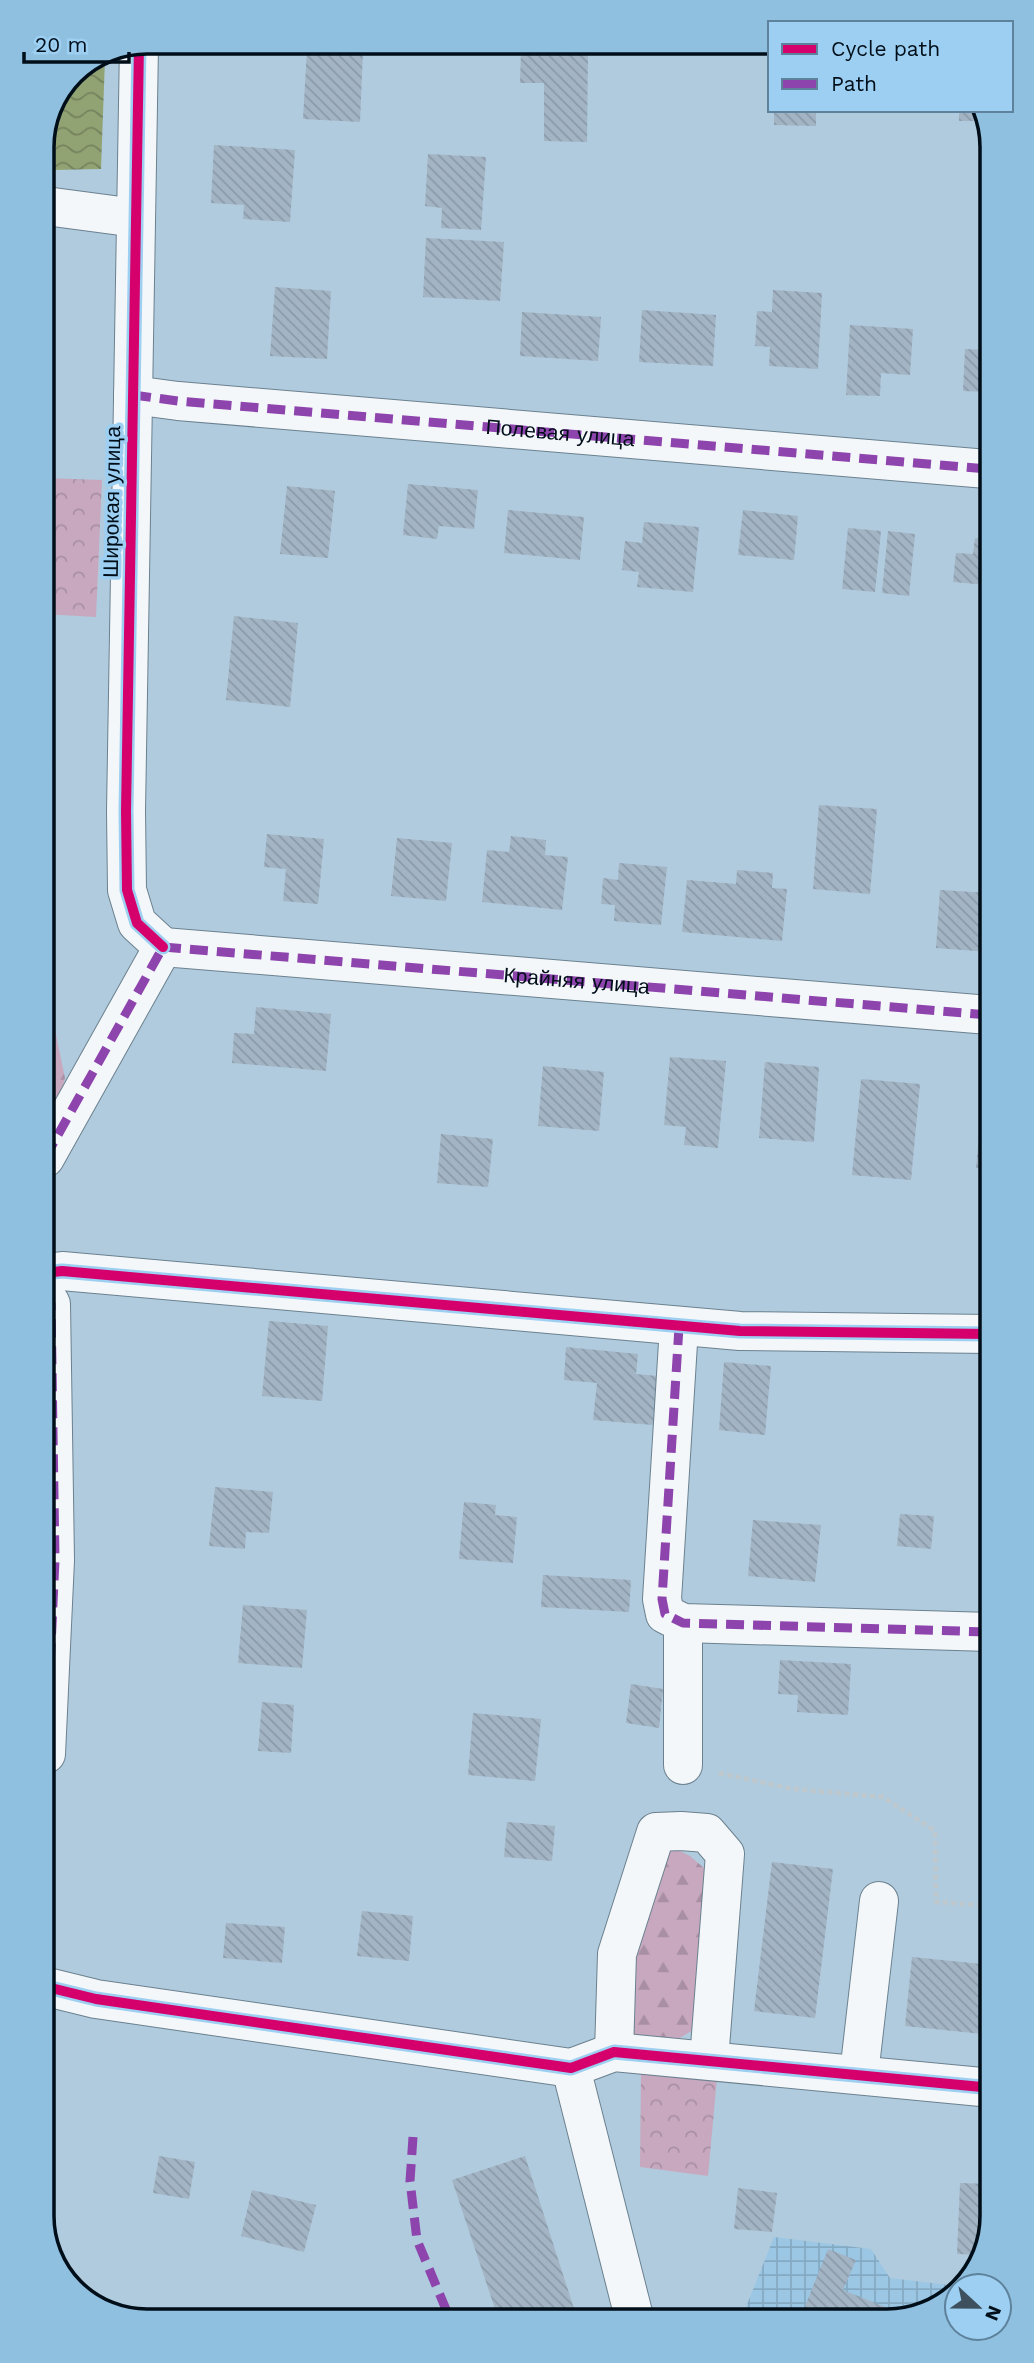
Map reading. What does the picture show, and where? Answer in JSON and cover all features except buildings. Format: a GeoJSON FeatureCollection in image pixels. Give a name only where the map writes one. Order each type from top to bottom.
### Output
{"type":"FeatureCollection","features":[{"type":"Feature","properties":{"kind":"street","name":"Широкая улица"},"geometry":{"type":"LineString","coordinates":[[139,55],[126,811],[127,890],[137,923],[163,947]]}},
{"type":"Feature","properties":{"kind":"street"},"geometry":{"type":"LineString","coordinates":[[54,208],[136,218]]}},
{"type":"Feature","properties":{"kind":"street","name":"Полевая улица"},"geometry":{"type":"LineString","coordinates":[[133,395],[980,468]]}},
{"type":"Feature","properties":{"kind":"street"},"geometry":{"type":"LineString","coordinates":[[54,1142],[163,947]]}},
{"type":"Feature","properties":{"kind":"street","name":"Крайняя улица"},"geometry":{"type":"LineString","coordinates":[[163,947],[980,1013]]}},
{"type":"Feature","properties":{"kind":"street"},"geometry":{"type":"LineString","coordinates":[[54,1272],[679,1327],[740,1331],[980,1334]]}},
{"type":"Feature","properties":{"kind":"street"},"geometry":{"type":"LineString","coordinates":[[679,1327],[662,1599],[664,1614],[683,1623],[980,1632]]}},
{"type":"Feature","properties":{"kind":"street"},"geometry":{"type":"LineString","coordinates":[[54,1496],[54,1582]]}},
{"type":"Feature","properties":{"kind":"street"},"geometry":{"type":"LineString","coordinates":[[682,1765],[683,1623]]}},
{"type":"Feature","properties":{"kind":"street"},"geometry":{"type":"LineString","coordinates":[[614,2052],[617,1954],[656,1832],[681,1830],[707,1833],[725,1854],[709,2060]]}},
{"type":"Feature","properties":{"kind":"street"},"geometry":{"type":"LineString","coordinates":[[859,2074],[879,1901]]}},
{"type":"Feature","properties":{"kind":"street"},"geometry":{"type":"LineString","coordinates":[[54,1989],[96,1999],[571,2068],[614,2052],[980,2087]]}},
{"type":"Feature","properties":{"kind":"street"},"geometry":{"type":"LineString","coordinates":[[571,2068],[632,2309]]}},
{"type":"Feature","properties":{"kind":"path"},"geometry":{"type":"LineString","coordinates":[[682,1765],[793,1789],[883,1797],[934,1831],[936,1902],[980,1905]]}},
{"type":"Feature","properties":{"kind":"shaded area"},"geometry":{"type":"Polygon","coordinates":[[[774,2237],[871,2249],[890,2278],[943,2284],[943,2291],[917,2304],[887,2309],[745,2309],[774,2237]]]}},
{"type":"Feature","properties":{"kind":"green space"},"geometry":{"type":"Polygon","coordinates":[[[54,478],[102,480],[96,617],[54,615],[54,478]]]}},
{"type":"Feature","properties":{"kind":"green space"},"geometry":{"type":"Polygon","coordinates":[[[54,1026],[65,1078],[54,1118],[54,1026]]]}},
{"type":"Feature","properties":{"kind":"green space"},"geometry":{"type":"Polygon","coordinates":[[[670,1846],[690,1856],[712,1875],[700,2026],[678,2039],[624,2038],[626,1957],[670,1846]]]}},
{"type":"Feature","properties":{"kind":"green space"},"geometry":{"type":"Polygon","coordinates":[[[641,2071],[717,2078],[708,2176],[640,2167],[641,2071]]]}},
{"type":"Feature","properties":{"kind":"water"},"geometry":{"type":"Polygon","coordinates":[[[105,65],[101,169],[54,170],[54,141],[57,123],[73,90],[86,77],[105,65]]]}},
{"type":"Feature","properties":{"kind":"marked path"},"geometry":{"type":"LineString","coordinates":[[133,395],[980,468]]}},
{"type":"Feature","properties":{"kind":"marked path"},"geometry":{"type":"LineString","coordinates":[[163,947],[980,1014]]}},
{"type":"Feature","properties":{"kind":"marked path"},"geometry":{"type":"LineString","coordinates":[[54,1142],[163,947]]}},
{"type":"Feature","properties":{"kind":"marked path"},"geometry":{"type":"LineString","coordinates":[[679,1327],[662,1599],[665,1614],[683,1623],[980,1632]]}},
{"type":"Feature","properties":{"kind":"marked path"},"geometry":{"type":"LineString","coordinates":[[54,1496],[54,1582]]}},
{"type":"Feature","properties":{"kind":"marked path"},"geometry":{"type":"LineString","coordinates":[[413,2137],[410,2181],[417,2240],[446,2309]]}},
{"type":"Feature","properties":{"kind":"cycle path"},"geometry":{"type":"LineString","coordinates":[[139,55],[126,811],[127,890],[137,923],[163,947]]}},
{"type":"Feature","properties":{"kind":"cycle path"},"geometry":{"type":"LineString","coordinates":[[54,1272],[740,1331],[980,1334]]}},
{"type":"Feature","properties":{"kind":"cycle path"},"geometry":{"type":"LineString","coordinates":[[54,1989],[96,1999],[571,2068],[614,2052],[980,2087]]}}]}
